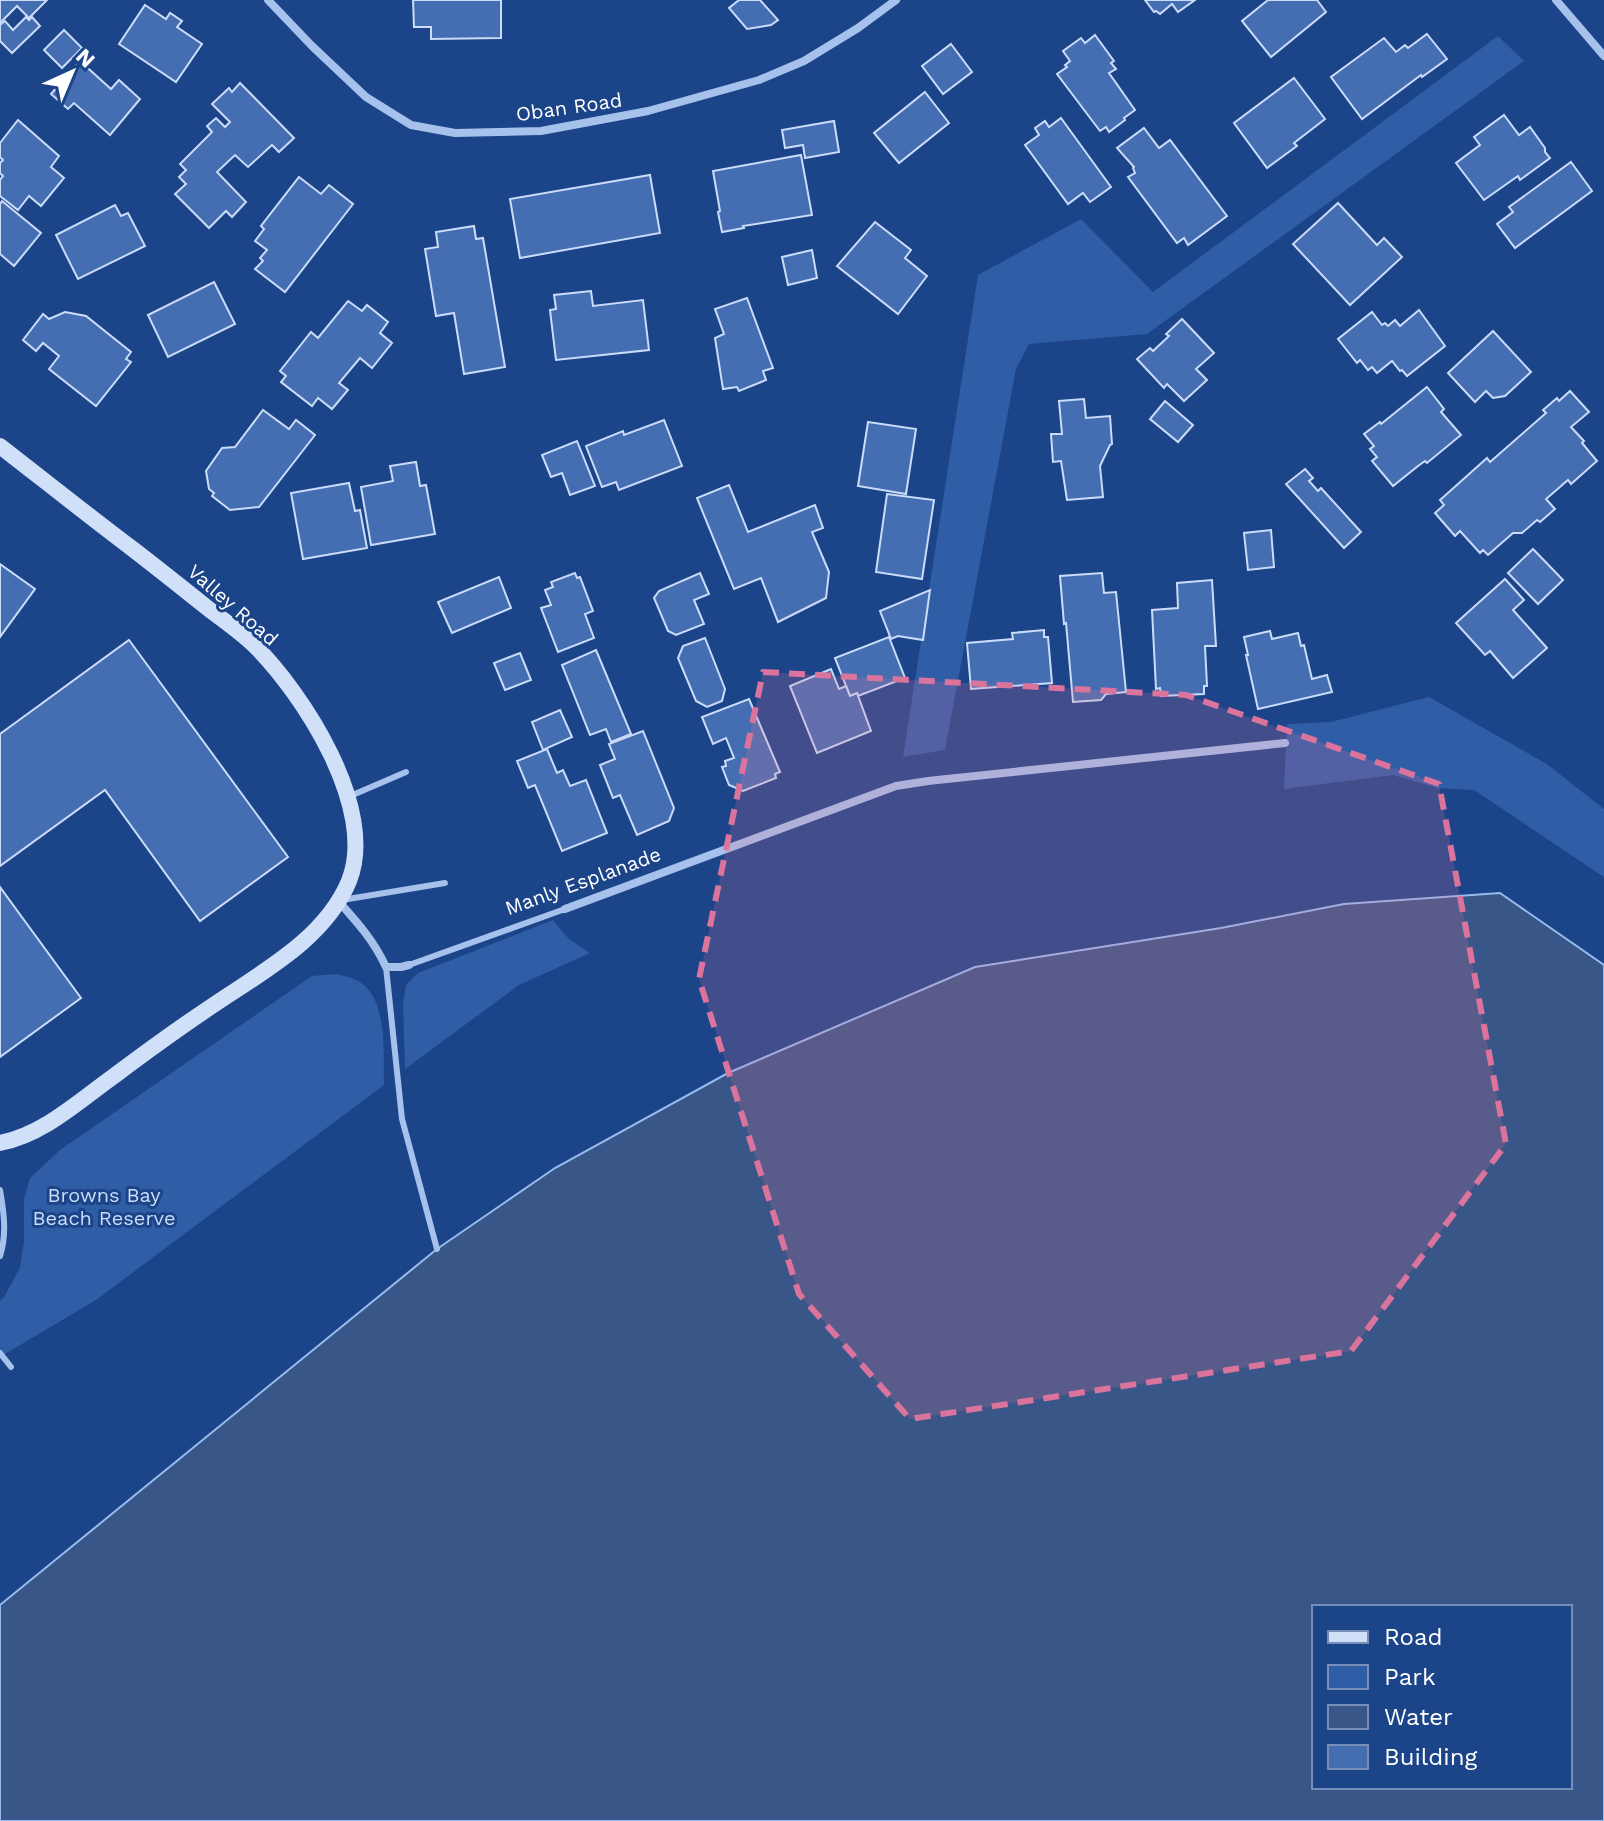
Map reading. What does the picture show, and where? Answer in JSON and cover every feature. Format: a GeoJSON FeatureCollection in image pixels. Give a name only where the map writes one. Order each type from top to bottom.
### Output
{"type":"FeatureCollection","features":[{"type":"Feature","properties":{"kind":"street","name":"Oban Road"},"geometry":{"type":"LineString","coordinates":[[268,0],[366,97],[411,125],[455,133],[541,131],[648,111],[759,80],[804,61],[896,0]]}},
{"type":"Feature","properties":{"kind":"street"},"geometry":{"type":"LineString","coordinates":[[1556,0],[1604,56]]}},
{"type":"Feature","properties":{"kind":"street","name":"Valley Road"},"geometry":{"type":"LineString","coordinates":[[0,446],[251,643],[289,686],[314,722],[348,797],[354,830],[353,860],[348,882],[338,901]]}},
{"type":"Feature","properties":{"kind":"street","name":"Manly Esplanade"},"geometry":{"type":"LineString","coordinates":[[565,909],[896,786],[1285,743]]}},
{"type":"Feature","properties":{"kind":"street"},"geometry":{"type":"LineString","coordinates":[[0,1143],[29,1134],[56,1119],[286,955],[317,929],[338,901],[365,930],[386,967]]}},
{"type":"Feature","properties":{"kind":"street","name":"Manly Esplanade"},"geometry":{"type":"LineString","coordinates":[[386,967],[409,965]]}},
{"type":"Feature","properties":{"kind":"lane"},"geometry":{"type":"LineString","coordinates":[[348,797],[406,772]]}},
{"type":"Feature","properties":{"kind":"lane"},"geometry":{"type":"LineString","coordinates":[[338,901],[445,883]]}},
{"type":"Feature","properties":{"kind":"lane","name":"Manly Esplanade"},"geometry":{"type":"LineString","coordinates":[[409,965],[565,909]]}},
{"type":"Feature","properties":{"kind":"lane"},"geometry":{"type":"LineString","coordinates":[[386,967],[402,1119],[437,1249]]}},
{"type":"Feature","properties":{"kind":"lane"},"geometry":{"type":"LineString","coordinates":[[0,1190],[5,1222],[0,1256]]}},
{"type":"Feature","properties":{"kind":"lane"},"geometry":{"type":"LineString","coordinates":[[0,1353],[11,1367]]}},
{"type":"Feature","properties":{"kind":"highlighted area"},"geometry":{"type":"Polygon","coordinates":[[[763,672],[1186,695],[1439,784],[1506,1144],[1351,1351],[910,1419],[799,1294],[699,979],[763,672]]]}},
{"type":"Feature","properties":{"kind":"green space"},"geometry":{"type":"Polygon","coordinates":[[[1498,36],[1524,61],[1147,334],[1029,344],[1016,369],[945,750],[903,757],[978,275],[1081,219],[1153,292],[1498,36]]]}},
{"type":"Feature","properties":{"kind":"green space"},"geometry":{"type":"Polygon","coordinates":[[[1429,697],[1547,764],[1604,809],[1604,877],[1474,790],[1438,788],[1393,775],[1284,789],[1287,724],[1331,722],[1429,697]]]}},
{"type":"Feature","properties":{"kind":"green space"},"geometry":{"type":"Polygon","coordinates":[[[553,920],[569,939],[590,953],[519,985],[405,1069],[403,1004],[406,985],[418,973],[553,920]]]}},
{"type":"Feature","properties":{"kind":"green space","name":"Browns Bay Beach Reserve"},"geometry":{"type":"Polygon","coordinates":[[[337,974],[356,980],[374,998],[382,1026],[384,1085],[96,1300],[0,1357],[0,1301],[20,1268],[24,1241],[24,1199],[30,1178],[60,1150],[312,976],[337,974]]]}},
{"type":"Feature","properties":{"kind":"water"},"geometry":{"type":"Polygon","coordinates":[[[1500,893],[1604,965],[1604,1821],[0,1821],[0,1605],[437,1249],[555,1168],[728,1073],[975,967],[1221,928],[1344,904],[1500,893]]]}},
{"type":"Feature","properties":{"kind":"building"},"geometry":{"type":"Polygon","coordinates":[[[0,0],[47,0],[29,18],[17,6],[0,23],[0,0]]]}},
{"type":"Feature","properties":{"kind":"building"},"geometry":{"type":"Polygon","coordinates":[[[413,0],[501,0],[501,38],[431,39],[431,27],[414,27],[413,0]]]}},
{"type":"Feature","properties":{"kind":"building"},"geometry":{"type":"Polygon","coordinates":[[[739,0],[760,0],[778,20],[771,25],[747,29],[729,8],[739,0]]]}},
{"type":"Feature","properties":{"kind":"building"},"geometry":{"type":"Polygon","coordinates":[[[1145,0],[1195,0],[1178,12],[1172,4],[1160,14],[1154,12],[1145,0]]]}},
{"type":"Feature","properties":{"kind":"building"},"geometry":{"type":"Polygon","coordinates":[[[1268,0],[1317,0],[1326,12],[1271,57],[1242,21],[1268,0]]]}},
{"type":"Feature","properties":{"kind":"building"},"geometry":{"type":"Polygon","coordinates":[[[145,5],[166,19],[170,13],[182,21],[177,27],[202,44],[176,82],[119,44],[145,5]]]}},
{"type":"Feature","properties":{"kind":"building"},"geometry":{"type":"Polygon","coordinates":[[[26,17],[29,20],[32,17],[40,26],[12,53],[0,41],[0,25],[5,21],[13,30],[26,17]]]}},
{"type":"Feature","properties":{"kind":"building"},"geometry":{"type":"Polygon","coordinates":[[[64,30],[82,48],[62,68],[44,50],[64,30]]]}},
{"type":"Feature","properties":{"kind":"building"},"geometry":{"type":"Polygon","coordinates":[[[1427,34],[1447,59],[1362,119],[1331,77],[1384,38],[1396,52],[1405,45],[1408,48],[1427,34]]]}},
{"type":"Feature","properties":{"kind":"building"},"geometry":{"type":"Polygon","coordinates":[[[1095,35],[1114,61],[1111,63],[1116,69],[1109,73],[1135,110],[1109,132],[1106,127],[1100,131],[1057,74],[1070,61],[1063,51],[1081,38],[1085,43],[1095,35]]]}},
{"type":"Feature","properties":{"kind":"building"},"geometry":{"type":"Polygon","coordinates":[[[951,44],[972,72],[943,94],[922,66],[951,44]]]}},
{"type":"Feature","properties":{"kind":"building"},"geometry":{"type":"Polygon","coordinates":[[[80,61],[111,89],[119,80],[140,99],[110,135],[74,103],[68,109],[51,94],[80,61]]]}},
{"type":"Feature","properties":{"kind":"building"},"geometry":{"type":"Polygon","coordinates":[[[1294,78],[1325,119],[1294,143],[1297,146],[1267,168],[1234,123],[1294,78]]]}},
{"type":"Feature","properties":{"kind":"building"},"geometry":{"type":"Polygon","coordinates":[[[240,83],[294,138],[279,152],[272,145],[248,167],[235,155],[217,172],[246,202],[232,217],[226,211],[209,228],[175,194],[186,184],[179,177],[186,170],[180,164],[212,132],[207,126],[216,118],[225,127],[230,122],[212,104],[229,88],[232,92],[240,83]]]}},
{"type":"Feature","properties":{"kind":"building"},"geometry":{"type":"Polygon","coordinates":[[[925,92],[949,123],[899,163],[874,133],[925,92]]]}},
{"type":"Feature","properties":{"kind":"building"},"geometry":{"type":"Polygon","coordinates":[[[1504,115],[1519,135],[1530,127],[1550,158],[1520,180],[1518,176],[1484,200],[1456,163],[1480,145],[1474,137],[1504,115]]]}},
{"type":"Feature","properties":{"kind":"building"},"geometry":{"type":"Polygon","coordinates":[[[1061,118],[1111,187],[1090,202],[1083,193],[1068,204],[1025,145],[1039,135],[1035,128],[1045,121],[1049,127],[1061,118]]]}},
{"type":"Feature","properties":{"kind":"building"},"geometry":{"type":"Polygon","coordinates":[[[18,120],[59,156],[51,167],[64,178],[41,206],[29,196],[18,210],[0,196],[3,176],[0,163],[3,160],[0,157],[0,143],[18,120]]]}},
{"type":"Feature","properties":{"kind":"building"},"geometry":{"type":"Polygon","coordinates":[[[834,121],[839,152],[805,158],[803,145],[785,148],[782,130],[834,121]]]}},
{"type":"Feature","properties":{"kind":"building"},"geometry":{"type":"Polygon","coordinates":[[[1144,128],[1159,148],[1170,140],[1227,216],[1188,245],[1184,238],[1177,243],[1128,177],[1135,173],[1134,167],[1117,148],[1144,128]]]}},
{"type":"Feature","properties":{"kind":"building"},"geometry":{"type":"Polygon","coordinates":[[[801,155],[812,215],[722,232],[713,171],[801,155]]]}},
{"type":"Feature","properties":{"kind":"building"},"geometry":{"type":"Polygon","coordinates":[[[1571,162],[1592,191],[1515,248],[1497,224],[1513,212],[1509,207],[1571,162]]]}},
{"type":"Feature","properties":{"kind":"building"},"geometry":{"type":"Polygon","coordinates":[[[650,175],[660,233],[520,258],[510,199],[650,175]]]}},
{"type":"Feature","properties":{"kind":"building"},"geometry":{"type":"Polygon","coordinates":[[[299,177],[321,194],[329,185],[353,204],[285,292],[255,269],[263,261],[260,258],[267,250],[255,241],[264,229],[261,226],[299,177]]]}},
{"type":"Feature","properties":{"kind":"building"},"geometry":{"type":"Polygon","coordinates":[[[2,201],[41,233],[14,266],[0,254],[2,201]]]}},
{"type":"Feature","properties":{"kind":"building"},"geometry":{"type":"Polygon","coordinates":[[[1338,203],[1377,245],[1384,238],[1402,257],[1350,305],[1293,244],[1338,203]]]}},
{"type":"Feature","properties":{"kind":"building"},"geometry":{"type":"Polygon","coordinates":[[[115,205],[121,216],[128,213],[145,246],[78,279],[56,235],[115,205]]]}},
{"type":"Feature","properties":{"kind":"building"},"geometry":{"type":"Polygon","coordinates":[[[875,222],[911,250],[905,258],[927,276],[898,314],[837,266],[875,222]]]}},
{"type":"Feature","properties":{"kind":"building"},"geometry":{"type":"Polygon","coordinates":[[[474,226],[476,239],[483,238],[505,367],[464,374],[454,313],[436,316],[425,249],[438,247],[436,232],[474,226]]]}},
{"type":"Feature","properties":{"kind":"building"},"geometry":{"type":"Polygon","coordinates":[[[812,250],[817,278],[788,285],[782,257],[812,250]]]}},
{"type":"Feature","properties":{"kind":"building"},"geometry":{"type":"Polygon","coordinates":[[[214,282],[235,324],[168,357],[148,315],[214,282]]]}},
{"type":"Feature","properties":{"kind":"building"},"geometry":{"type":"Polygon","coordinates":[[[591,291],[593,306],[643,300],[649,350],[556,360],[550,310],[556,309],[554,295],[591,291]]]}},
{"type":"Feature","properties":{"kind":"building"},"geometry":{"type":"Polygon","coordinates":[[[747,298],[773,368],[763,371],[766,380],[739,391],[737,387],[723,389],[715,338],[724,334],[715,309],[747,298]]]}},
{"type":"Feature","properties":{"kind":"building"},"geometry":{"type":"Polygon","coordinates":[[[348,301],[362,311],[367,305],[388,322],[380,333],[392,343],[372,368],[360,358],[339,383],[348,390],[332,409],[318,398],[312,406],[281,382],[286,376],[280,371],[311,332],[318,338],[348,301]]]}},
{"type":"Feature","properties":{"kind":"building"},"geometry":{"type":"Polygon","coordinates":[[[1419,310],[1445,346],[1407,376],[1392,361],[1377,373],[1372,367],[1368,370],[1360,360],[1357,363],[1338,339],[1372,312],[1382,325],[1385,323],[1388,326],[1395,320],[1400,326],[1419,310]]]}},
{"type":"Feature","properties":{"kind":"building"},"geometry":{"type":"Polygon","coordinates":[[[65,312],[86,316],[131,352],[126,359],[131,362],[96,406],[49,369],[59,356],[43,343],[36,351],[23,340],[43,314],[49,319],[65,312]]]}},
{"type":"Feature","properties":{"kind":"building"},"geometry":{"type":"Polygon","coordinates":[[[1182,319],[1214,353],[1196,369],[1207,380],[1184,401],[1167,384],[1164,388],[1137,359],[1150,348],[1153,351],[1182,319]]]}},
{"type":"Feature","properties":{"kind":"building"},"geometry":{"type":"Polygon","coordinates":[[[1493,331],[1531,372],[1505,396],[1493,398],[1486,391],[1475,402],[1448,373],[1493,331]]]}},
{"type":"Feature","properties":{"kind":"building"},"geometry":{"type":"Polygon","coordinates":[[[1427,387],[1444,409],[1441,412],[1461,435],[1393,486],[1372,461],[1377,457],[1370,449],[1374,446],[1364,434],[1427,387]]]}},
{"type":"Feature","properties":{"kind":"building"},"geometry":{"type":"Polygon","coordinates":[[[1570,391],[1589,412],[1571,427],[1597,461],[1571,484],[1568,480],[1546,499],[1555,509],[1540,522],[1537,520],[1522,533],[1513,533],[1488,555],[1483,550],[1480,553],[1460,531],[1455,536],[1435,513],[1444,505],[1440,500],[1487,458],[1490,462],[1546,413],[1543,410],[1570,391]]]}},
{"type":"Feature","properties":{"kind":"building"},"geometry":{"type":"Polygon","coordinates":[[[1084,399],[1086,418],[1110,416],[1112,444],[1100,466],[1103,497],[1067,500],[1061,461],[1053,462],[1051,434],[1062,434],[1059,401],[1084,399]]]}},
{"type":"Feature","properties":{"kind":"building"},"geometry":{"type":"Polygon","coordinates":[[[1165,401],[1193,425],[1178,442],[1150,419],[1165,401]]]}},
{"type":"Feature","properties":{"kind":"building"},"geometry":{"type":"Polygon","coordinates":[[[263,410],[289,429],[296,420],[315,435],[259,507],[230,510],[212,496],[214,493],[209,489],[206,471],[222,448],[235,447],[263,410]]]}},
{"type":"Feature","properties":{"kind":"building"},"geometry":{"type":"Polygon","coordinates":[[[664,420],[682,466],[619,490],[616,482],[602,487],[586,446],[623,431],[624,435],[664,420]]]}},
{"type":"Feature","properties":{"kind":"building"},"geometry":{"type":"Polygon","coordinates":[[[868,422],[916,429],[906,494],[858,486],[868,422]]]}},
{"type":"Feature","properties":{"kind":"building"},"geometry":{"type":"Polygon","coordinates":[[[577,441],[595,486],[570,495],[562,473],[551,477],[542,455],[577,441]]]}},
{"type":"Feature","properties":{"kind":"building"},"geometry":{"type":"Polygon","coordinates":[[[416,462],[420,486],[426,485],[435,534],[371,545],[361,487],[393,481],[390,466],[416,462]]]}},
{"type":"Feature","properties":{"kind":"building"},"geometry":{"type":"Polygon","coordinates":[[[1305,469],[1313,478],[1309,481],[1318,491],[1321,488],[1361,532],[1344,548],[1286,484],[1305,469]]]}},
{"type":"Feature","properties":{"kind":"building"},"geometry":{"type":"Polygon","coordinates":[[[349,483],[355,511],[360,510],[367,548],[303,559],[291,493],[349,483]]]}},
{"type":"Feature","properties":{"kind":"building"},"geometry":{"type":"Polygon","coordinates":[[[729,485],[748,532],[815,505],[823,528],[812,532],[829,572],[826,598],[778,622],[761,578],[734,589],[697,498],[729,485]]]}},
{"type":"Feature","properties":{"kind":"building"},"geometry":{"type":"Polygon","coordinates":[[[887,494],[934,500],[922,579],[876,572],[887,494]]]}},
{"type":"Feature","properties":{"kind":"building"},"geometry":{"type":"Polygon","coordinates":[[[1271,530],[1274,567],[1248,570],[1244,533],[1271,530]]]}},
{"type":"Feature","properties":{"kind":"building"},"geometry":{"type":"Polygon","coordinates":[[[1533,549],[1563,580],[1538,604],[1508,573],[1533,549]]]}},
{"type":"Feature","properties":{"kind":"building"},"geometry":{"type":"Polygon","coordinates":[[[0,564],[35,589],[0,637],[0,564]]]}},
{"type":"Feature","properties":{"kind":"building"},"geometry":{"type":"Polygon","coordinates":[[[575,573],[577,578],[580,577],[593,611],[585,614],[594,638],[558,652],[541,608],[551,605],[545,590],[553,587],[551,582],[575,573]]]}},
{"type":"Feature","properties":{"kind":"building"},"geometry":{"type":"Polygon","coordinates":[[[700,573],[709,594],[694,600],[704,624],[676,635],[668,631],[654,598],[659,591],[700,573]]]}},
{"type":"Feature","properties":{"kind":"building"},"geometry":{"type":"Polygon","coordinates":[[[1102,573],[1104,593],[1116,592],[1126,692],[1106,694],[1101,700],[1073,702],[1060,576],[1102,573]]]}},
{"type":"Feature","properties":{"kind":"building"},"geometry":{"type":"Polygon","coordinates":[[[499,577],[511,608],[452,633],[438,602],[499,577]]]}},
{"type":"Feature","properties":{"kind":"building"},"geometry":{"type":"Polygon","coordinates":[[[1505,579],[1524,600],[1513,610],[1547,648],[1513,678],[1490,651],[1485,655],[1456,623],[1505,579]]]}},
{"type":"Feature","properties":{"kind":"building"},"geometry":{"type":"Polygon","coordinates":[[[1212,580],[1216,646],[1205,646],[1207,686],[1204,686],[1204,694],[1161,696],[1160,688],[1156,689],[1152,610],[1178,608],[1177,583],[1212,580]]]}},
{"type":"Feature","properties":{"kind":"building"},"geometry":{"type":"Polygon","coordinates":[[[930,590],[923,640],[898,636],[891,639],[880,611],[930,590]]]}},
{"type":"Feature","properties":{"kind":"building"},"geometry":{"type":"Polygon","coordinates":[[[1044,630],[1044,637],[1048,637],[1052,683],[971,689],[967,643],[1013,639],[1012,633],[1044,630]]]}},
{"type":"Feature","properties":{"kind":"building"},"geometry":{"type":"Polygon","coordinates":[[[1270,631],[1272,639],[1298,633],[1312,679],[1327,675],[1332,692],[1258,709],[1244,637],[1270,631]]]}},
{"type":"Feature","properties":{"kind":"building"},"geometry":{"type":"Polygon","coordinates":[[[889,637],[905,678],[858,696],[857,693],[850,696],[835,658],[889,637]]]}},
{"type":"Feature","properties":{"kind":"building"},"geometry":{"type":"Polygon","coordinates":[[[705,638],[725,689],[722,701],[707,707],[696,701],[678,658],[683,646],[705,638]]]}},
{"type":"Feature","properties":{"kind":"building"},"geometry":{"type":"Polygon","coordinates":[[[129,640],[288,857],[200,921],[105,790],[0,866],[0,734],[129,640]]]}},
{"type":"Feature","properties":{"kind":"building"},"geometry":{"type":"Polygon","coordinates":[[[596,650],[631,734],[611,742],[606,729],[590,735],[562,665],[596,650]]]}},
{"type":"Feature","properties":{"kind":"building"},"geometry":{"type":"Polygon","coordinates":[[[520,653],[531,680],[505,690],[494,663],[520,653]]]}},
{"type":"Feature","properties":{"kind":"building"},"geometry":{"type":"Polygon","coordinates":[[[831,669],[839,689],[846,686],[850,696],[857,693],[871,731],[817,753],[790,686],[831,669]]]}},
{"type":"Feature","properties":{"kind":"building"},"geometry":{"type":"Polygon","coordinates":[[[749,699],[780,772],[775,774],[776,778],[743,791],[729,785],[722,767],[726,766],[725,761],[734,758],[726,738],[713,744],[702,717],[749,699]]]}},
{"type":"Feature","properties":{"kind":"building"},"geometry":{"type":"Polygon","coordinates":[[[560,710],[572,737],[543,750],[532,722],[560,710]]]}},
{"type":"Feature","properties":{"kind":"building"},"geometry":{"type":"Polygon","coordinates":[[[643,731],[674,808],[669,821],[637,835],[620,795],[613,798],[600,765],[615,759],[609,744],[643,731]]]}},
{"type":"Feature","properties":{"kind":"building"},"geometry":{"type":"Polygon","coordinates":[[[547,749],[557,773],[563,770],[570,786],[586,780],[607,833],[562,851],[535,785],[528,788],[517,761],[547,749]]]}},
{"type":"Feature","properties":{"kind":"building"},"geometry":{"type":"Polygon","coordinates":[[[0,887],[81,998],[0,1057],[0,887]]]}}]}
